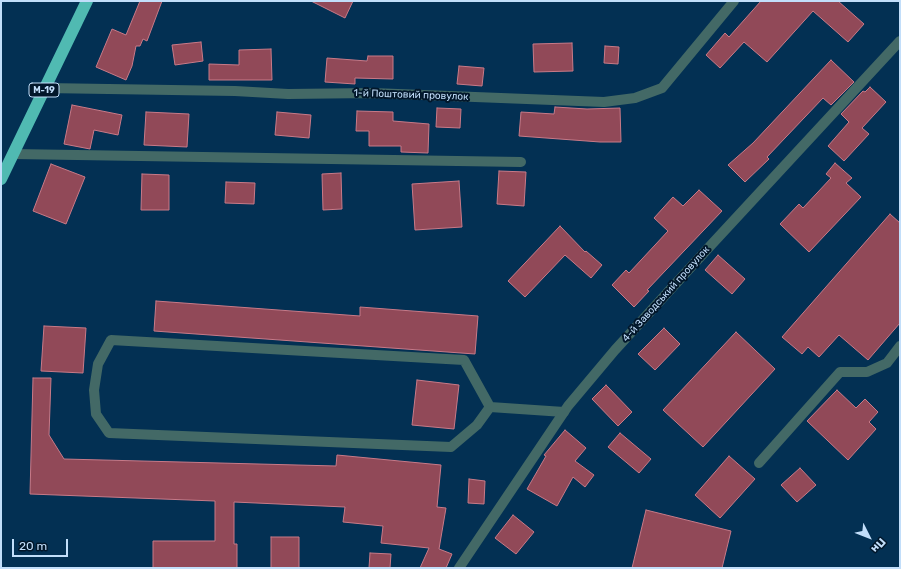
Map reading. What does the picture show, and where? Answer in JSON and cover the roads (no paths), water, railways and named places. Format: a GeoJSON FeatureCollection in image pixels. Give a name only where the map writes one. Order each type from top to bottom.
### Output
{"type":"FeatureCollection","features":[{"type":"Feature","properties":{"kind":"highway","name":"М-19"},"geometry":{"type":"LineString","coordinates":[[1,179],[87,1]]}},
{"type":"Feature","properties":{"kind":"street","name":"1-й Поштовий провулок"},"geometry":{"type":"LineString","coordinates":[[45,88],[228,91],[288,94],[372,93],[604,102],[635,98],[662,88],[734,1]]}},
{"type":"Feature","properties":{"kind":"street","name":"4-й Заводський провулок"},"geometry":{"type":"LineString","coordinates":[[459,568],[564,412],[615,350],[706,249],[900,41]]}},
{"type":"Feature","properties":{"kind":"street"},"geometry":{"type":"LineString","coordinates":[[13,154],[521,162]]}},
{"type":"Feature","properties":{"kind":"street"},"geometry":{"type":"LineString","coordinates":[[111,340],[464,360],[490,407],[477,425],[452,447],[109,433],[96,414],[94,390],[98,364],[111,340]]}},
{"type":"Feature","properties":{"kind":"street"},"geometry":{"type":"LineString","coordinates":[[759,463],[840,372],[867,372],[887,363],[900,346]]}},
{"type":"Feature","properties":{"kind":"street"},"geometry":{"type":"LineString","coordinates":[[490,407],[564,412]]}}]}
